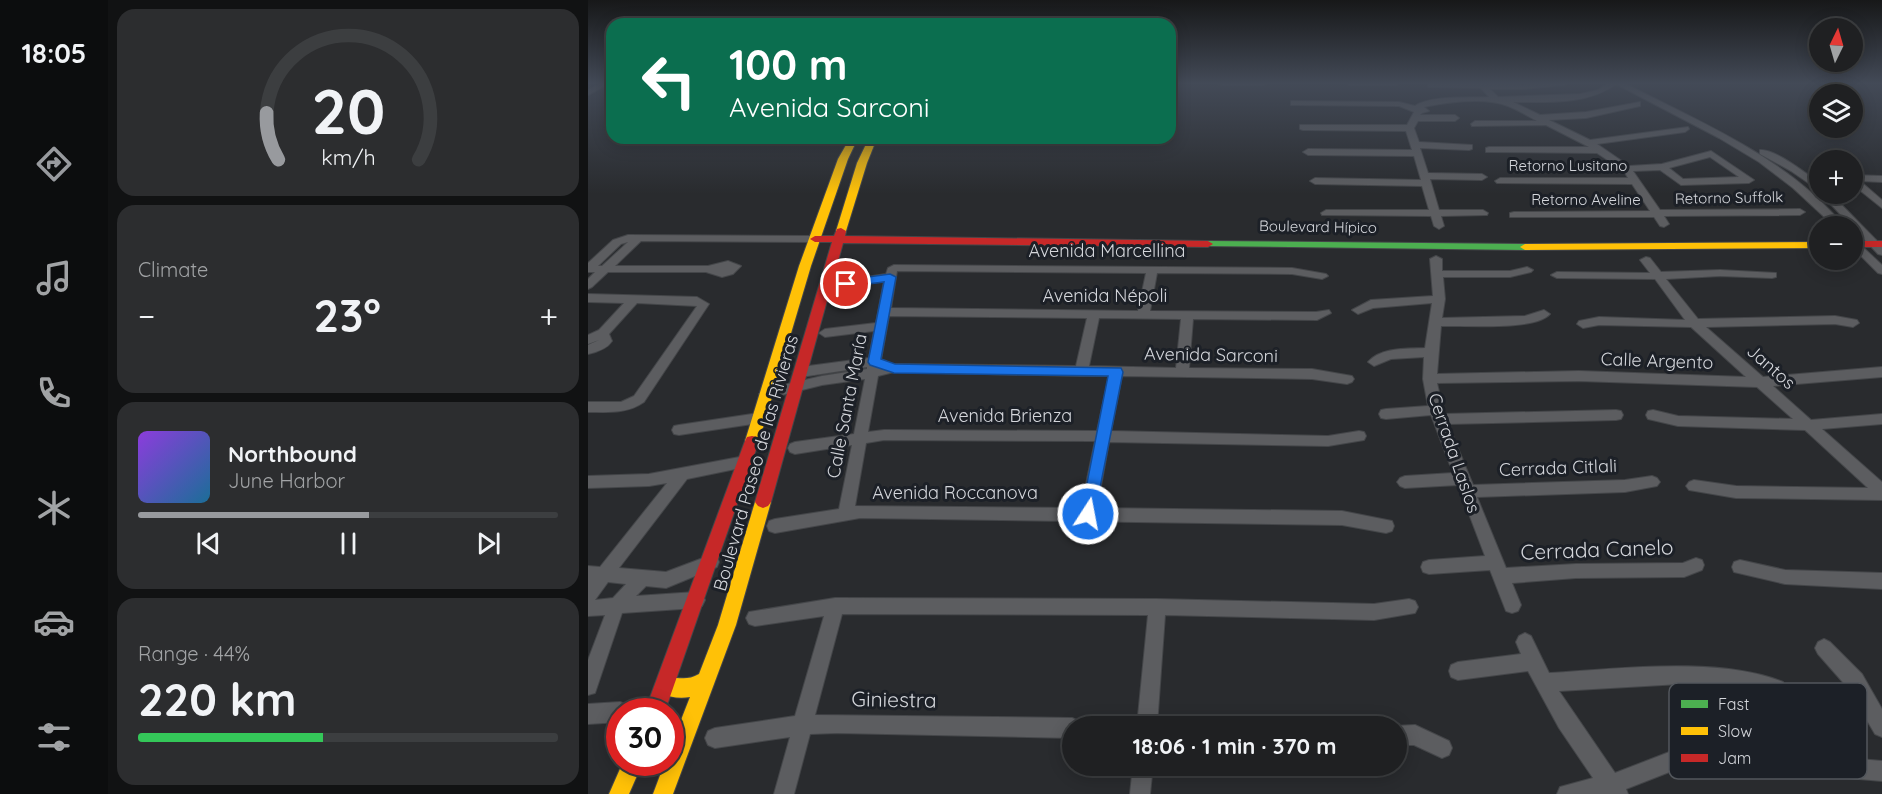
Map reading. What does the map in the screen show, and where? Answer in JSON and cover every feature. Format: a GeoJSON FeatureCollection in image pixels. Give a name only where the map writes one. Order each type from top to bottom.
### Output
{"type":"FeatureCollection","features":[{"type":"Feature","properties":{"kind":"street"},"geometry":{"type":"LineString","coordinates":[[1415,120],[1410,128],[1438,226]]}},
{"type":"Feature","properties":{"kind":"street"},"geometry":{"type":"LineString","coordinates":[[1475,124],[1541,120]]}},
{"type":"Feature","properties":{"kind":"street"},"geometry":{"type":"LineString","coordinates":[[1542,120],[1589,143],[1627,169],[1664,224]]}},
{"type":"Feature","properties":{"kind":"street"},"geometry":{"type":"LineString","coordinates":[[1696,120],[1794,169],[1809,180]]}},
{"type":"Feature","properties":{"kind":"street"},"geometry":{"type":"LineString","coordinates":[[1699,120],[1779,172],[1828,216]]}},
{"type":"Feature","properties":{"kind":"street"},"geometry":{"type":"LineString","coordinates":[[1303,127],[1410,128]]}},
{"type":"Feature","properties":{"kind":"street"},"geometry":{"type":"LineString","coordinates":[[1589,143],[1685,129]]}},
{"type":"Feature","properties":{"kind":"street","name":"Boulevard Paseo de las Rivieras"},"geometry":{"type":"LineString","coordinates":[[661,698],[711,562],[759,418],[789,315],[843,159],[851,144]]}},
{"type":"Feature","properties":{"kind":"street","name":"Boulevard Paseo de las Rivieras"},"geometry":{"type":"LineString","coordinates":[[663,794],[727,625],[840,235],[862,163],[870,144]]}},
{"type":"Feature","properties":{"kind":"street"},"geometry":{"type":"LineString","coordinates":[[1308,152],[1469,147]]}},
{"type":"Feature","properties":{"kind":"street"},"geometry":{"type":"LineString","coordinates":[[1489,150],[1599,150]]}},
{"type":"Feature","properties":{"kind":"street"},"geometry":{"type":"LineString","coordinates":[[1627,169],[1662,167],[1711,154],[1749,180],[1681,182],[1662,167]]}},
{"type":"Feature","properties":{"kind":"street"},"geometry":{"type":"LineString","coordinates":[[1315,181],[1482,177]]}},
{"type":"Feature","properties":{"kind":"street"},"geometry":{"type":"LineString","coordinates":[[1863,179],[1882,179]]}},
{"type":"Feature","properties":{"kind":"street","name":"Retorno Lusitano"},"geometry":{"type":"LineString","coordinates":[[1500,181],[1636,181]]}},
{"type":"Feature","properties":{"kind":"street"},"geometry":{"type":"LineString","coordinates":[[1863,189],[1882,205]]}},
{"type":"Feature","properties":{"kind":"street"},"geometry":{"type":"LineString","coordinates":[[1835,204],[1867,242],[1882,271]]}},
{"type":"Feature","properties":{"kind":"street","name":"Retorno Suffolk"},"geometry":{"type":"LineString","coordinates":[[1658,214],[1800,212]]}},
{"type":"Feature","properties":{"kind":"street"},"geometry":{"type":"LineString","coordinates":[[1326,213],[1483,213]]}},
{"type":"Feature","properties":{"kind":"street","name":"Retorno Aveline"},"geometry":{"type":"LineString","coordinates":[[1514,215],[1658,214]]}},
{"type":"Feature","properties":{"kind":"street"},"geometry":{"type":"LineString","coordinates":[[588,269],[622,239],[817,235]]}},
{"type":"Feature","properties":{"kind":"street","name":"Boulevard Hípico"},"geometry":{"type":"LineString","coordinates":[[817,235],[1453,242],[1596,248],[1809,245]]}},
{"type":"Feature","properties":{"kind":"street","name":"Boulevard Hípico"},"geometry":{"type":"LineString","coordinates":[[1453,242],[1809,236]]}},
{"type":"Feature","properties":{"kind":"street"},"geometry":{"type":"LineString","coordinates":[[588,285],[638,238]]}},
{"type":"Feature","properties":{"kind":"street","name":"Cerrada Laslos"},"geometry":{"type":"LineString","coordinates":[[1436,259],[1439,299],[1431,352],[1430,379],[1438,415],[1463,485],[1512,605]]}},
{"type":"Feature","properties":{"kind":"street","name":"Jantos"},"geometry":{"type":"LineString","coordinates":[[1646,260],[1695,324],[1811,425],[1882,492]]}},
{"type":"Feature","properties":{"kind":"street","name":"Avenida Marcellina"},"geometry":{"type":"LineString","coordinates":[[846,284],[891,274],[905,267],[1301,271],[1322,276]]}},
{"type":"Feature","properties":{"kind":"street"},"geometry":{"type":"LineString","coordinates":[[588,269],[708,268]]}},
{"type":"Feature","properties":{"kind":"street"},"geometry":{"type":"LineString","coordinates":[[1143,315],[1152,269]]}},
{"type":"Feature","properties":{"kind":"street"},"geometry":{"type":"LineString","coordinates":[[1437,274],[1510,274],[1527,270]]}},
{"type":"Feature","properties":{"kind":"street"},"geometry":{"type":"LineString","coordinates":[[1557,275],[1658,276],[1720,273],[1772,275]]}},
{"type":"Feature","properties":{"kind":"street","name":"Calle Santa María"},"geometry":{"type":"LineString","coordinates":[[846,513],[891,274]]}},
{"type":"Feature","properties":{"kind":"street"},"geometry":{"type":"LineString","coordinates":[[588,298],[698,301],[703,304],[639,399],[632,405],[622,407],[588,407]]}},
{"type":"Feature","properties":{"kind":"street"},"geometry":{"type":"LineString","coordinates":[[1358,310],[1371,304],[1439,299]]}},
{"type":"Feature","properties":{"kind":"street"},"geometry":{"type":"LineString","coordinates":[[588,340],[603,333],[633,300]]}},
{"type":"Feature","properties":{"kind":"street","name":"Avenida Népoli"},"geometry":{"type":"LineString","coordinates":[[884,312],[1317,316],[1325,313]]}},
{"type":"Feature","properties":{"kind":"street"},"geometry":{"type":"LineString","coordinates":[[1081,371],[1094,314]]}},
{"type":"Feature","properties":{"kind":"street"},"geometry":{"type":"LineString","coordinates":[[1437,322],[1526,320],[1544,314]]}},
{"type":"Feature","properties":{"kind":"street"},"geometry":{"type":"LineString","coordinates":[[1182,372],[1187,315]]}},
{"type":"Feature","properties":{"kind":"street"},"geometry":{"type":"LineString","coordinates":[[1583,324],[1599,321],[1695,324],[1835,320],[1853,323]]}},
{"type":"Feature","properties":{"kind":"street"},"geometry":{"type":"LineString","coordinates":[[825,333],[881,326]]}},
{"type":"Feature","properties":{"kind":"street"},"geometry":{"type":"LineString","coordinates":[[588,350],[606,341],[603,333]]}},
{"type":"Feature","properties":{"kind":"street"},"geometry":{"type":"LineString","coordinates":[[1374,362],[1389,355],[1431,352]]}},
{"type":"Feature","properties":{"kind":"street","name":"Avenida Sarconi"},"geometry":{"type":"LineString","coordinates":[[766,394],[796,390],[812,383],[873,368]]}},
{"type":"Feature","properties":{"kind":"street","name":"Avenida Sarconi"},"geometry":{"type":"LineString","coordinates":[[801,372],[894,368],[1312,374],[1347,379]]}},
{"type":"Feature","properties":{"kind":"street"},"geometry":{"type":"LineString","coordinates":[[1088,514],[1116,372]]}},
{"type":"Feature","properties":{"kind":"street","name":"Calle Argento"},"geometry":{"type":"LineString","coordinates":[[1430,379],[1579,376],[1760,382],[1882,372]]}},
{"type":"Feature","properties":{"kind":"street"},"geometry":{"type":"LineString","coordinates":[[1386,414],[1616,415]]}},
{"type":"Feature","properties":{"kind":"street"},"geometry":{"type":"LineString","coordinates":[[1653,415],[1678,421],[1811,425],[1882,419]]}},
{"type":"Feature","properties":{"kind":"street"},"geometry":{"type":"LineString","coordinates":[[679,430],[759,418]]}},
{"type":"Feature","properties":{"kind":"street","name":"Avenida Brienza"},"geometry":{"type":"LineString","coordinates":[[795,448],[884,435],[1103,436],[1328,441],[1359,436]]}},
{"type":"Feature","properties":{"kind":"street"},"geometry":{"type":"LineString","coordinates":[[588,482],[624,483],[745,462]]}},
{"type":"Feature","properties":{"kind":"street"},"geometry":{"type":"LineString","coordinates":[[588,595],[596,574],[682,474]]}},
{"type":"Feature","properties":{"kind":"street","name":"Cerrada Citlali"},"geometry":{"type":"LineString","coordinates":[[1405,482],[1463,485],[1625,486],[1652,482]]}},
{"type":"Feature","properties":{"kind":"street"},"geometry":{"type":"LineString","coordinates":[[1694,486],[1736,492],[1882,492]]}},
{"type":"Feature","properties":{"kind":"street","name":"Avenida Roccanova"},"geometry":{"type":"LineString","coordinates":[[775,526],[846,513],[1342,518],[1386,526]]}},
{"type":"Feature","properties":{"kind":"street"},"geometry":{"type":"LineString","coordinates":[[596,574],[666,580],[711,562]]}},
{"type":"Feature","properties":{"kind":"street","name":"Cerrada Canelo"},"geometry":{"type":"LineString","coordinates":[[1429,567],[1576,571],[1684,570],[1696,565]]}},
{"type":"Feature","properties":{"kind":"street"},"geometry":{"type":"LineString","coordinates":[[1740,567],[1785,577],[1882,581]]}},
{"type":"Feature","properties":{"kind":"street"},"geometry":{"type":"LineString","coordinates":[[588,686],[616,607],[642,579]]}},
{"type":"Feature","properties":{"kind":"street"},"geometry":{"type":"LineString","coordinates":[[653,604],[666,580]]}},
{"type":"Feature","properties":{"kind":"street"},"geometry":{"type":"LineString","coordinates":[[588,608],[696,600]]}},
{"type":"Feature","properties":{"kind":"street"},"geometry":{"type":"LineString","coordinates":[[784,794],[835,606]]}},
{"type":"Feature","properties":{"kind":"street"},"geometry":{"type":"LineString","coordinates":[[754,618],[835,606],[1157,607],[1374,612],[1409,607]]}},
{"type":"Feature","properties":{"kind":"street"},"geometry":{"type":"LineString","coordinates":[[1148,716],[1157,607]]}},
{"type":"Feature","properties":{"kind":"street"},"geometry":{"type":"LineString","coordinates":[[1525,642],[1544,683],[1569,725],[1615,790]]}},
{"type":"Feature","properties":{"kind":"street"},"geometry":{"type":"LineString","coordinates":[[1824,648],[1856,683]]}},
{"type":"Feature","properties":{"kind":"street"},"geometry":{"type":"LineString","coordinates":[[1458,670],[1533,662]]}},
{"type":"Feature","properties":{"kind":"street"},"geometry":{"type":"LineString","coordinates":[[1544,683],[1680,675],[1747,683]]}},
{"type":"Feature","properties":{"kind":"street"},"geometry":{"type":"LineString","coordinates":[[666,686],[682,690],[708,679]]}},
{"type":"Feature","properties":{"kind":"street"},"geometry":{"type":"LineString","coordinates":[[1867,701],[1882,727]]}},
{"type":"Feature","properties":{"kind":"street"},"geometry":{"type":"LineString","coordinates":[[588,714],[606,713]]}},
{"type":"Feature","properties":{"kind":"street","name":"Giniestra"},"geometry":{"type":"LineString","coordinates":[[715,738],[803,725],[837,723],[1062,728]]}},
{"type":"Feature","properties":{"kind":"street"},"geometry":{"type":"LineString","coordinates":[[1407,735],[1415,735],[1442,748]]}},
{"type":"Feature","properties":{"kind":"street"},"geometry":{"type":"LineString","coordinates":[[1567,794],[1615,790],[1660,764],[1669,763]]}},
{"type":"Feature","properties":{"kind":"street"},"geometry":{"type":"LineString","coordinates":[[1867,770],[1882,771]]}},
{"type":"Feature","properties":{"kind":"street"},"geometry":{"type":"LineString","coordinates":[[619,794],[627,776]]}},
{"type":"Feature","properties":{"kind":"street"},"geometry":{"type":"LineString","coordinates":[[1140,794],[1142,776]]}},
{"type":"Feature","properties":{"kind":"traffic: fast"},"geometry":{"type":"LineString","coordinates":[[1208,244],[1525,247]]}},
{"type":"Feature","properties":{"kind":"traffic: slow"},"geometry":{"type":"LineString","coordinates":[[752,441],[805,266],[843,159],[851,144]]}},
{"type":"Feature","properties":{"kind":"traffic: slow"},"geometry":{"type":"LineString","coordinates":[[841,231],[862,163],[870,144]]}},
{"type":"Feature","properties":{"kind":"traffic: slow"},"geometry":{"type":"LineString","coordinates":[[1525,247],[1809,245]]}},
{"type":"Feature","properties":{"kind":"traffic: slow"},"geometry":{"type":"LineString","coordinates":[[663,794],[727,625],[763,502]]}},
{"type":"Feature","properties":{"kind":"traffic: slow"},"geometry":{"type":"LineString","coordinates":[[666,686],[677,689],[688,688],[708,679]]}},
{"type":"Feature","properties":{"kind":"traffic: slow"},"geometry":{"type":"LineString","coordinates":[[619,794],[627,776]]}},
{"type":"Feature","properties":{"kind":"traffic: jam"},"geometry":{"type":"LineString","coordinates":[[763,502],[841,231]]}},
{"type":"Feature","properties":{"kind":"traffic: jam"},"geometry":{"type":"LineString","coordinates":[[815,239],[1208,244]]}},
{"type":"Feature","properties":{"kind":"traffic: jam"},"geometry":{"type":"LineString","coordinates":[[1863,244],[1882,244]]}},
{"type":"Feature","properties":{"kind":"traffic: jam"},"geometry":{"type":"LineString","coordinates":[[660,698],[752,441]]}},
{"type":"Feature","properties":{"kind":"route"},"geometry":{"type":"LineString","coordinates":[[846,284],[890,277],[874,362],[894,368],[1116,372],[1088,514]]}}]}
